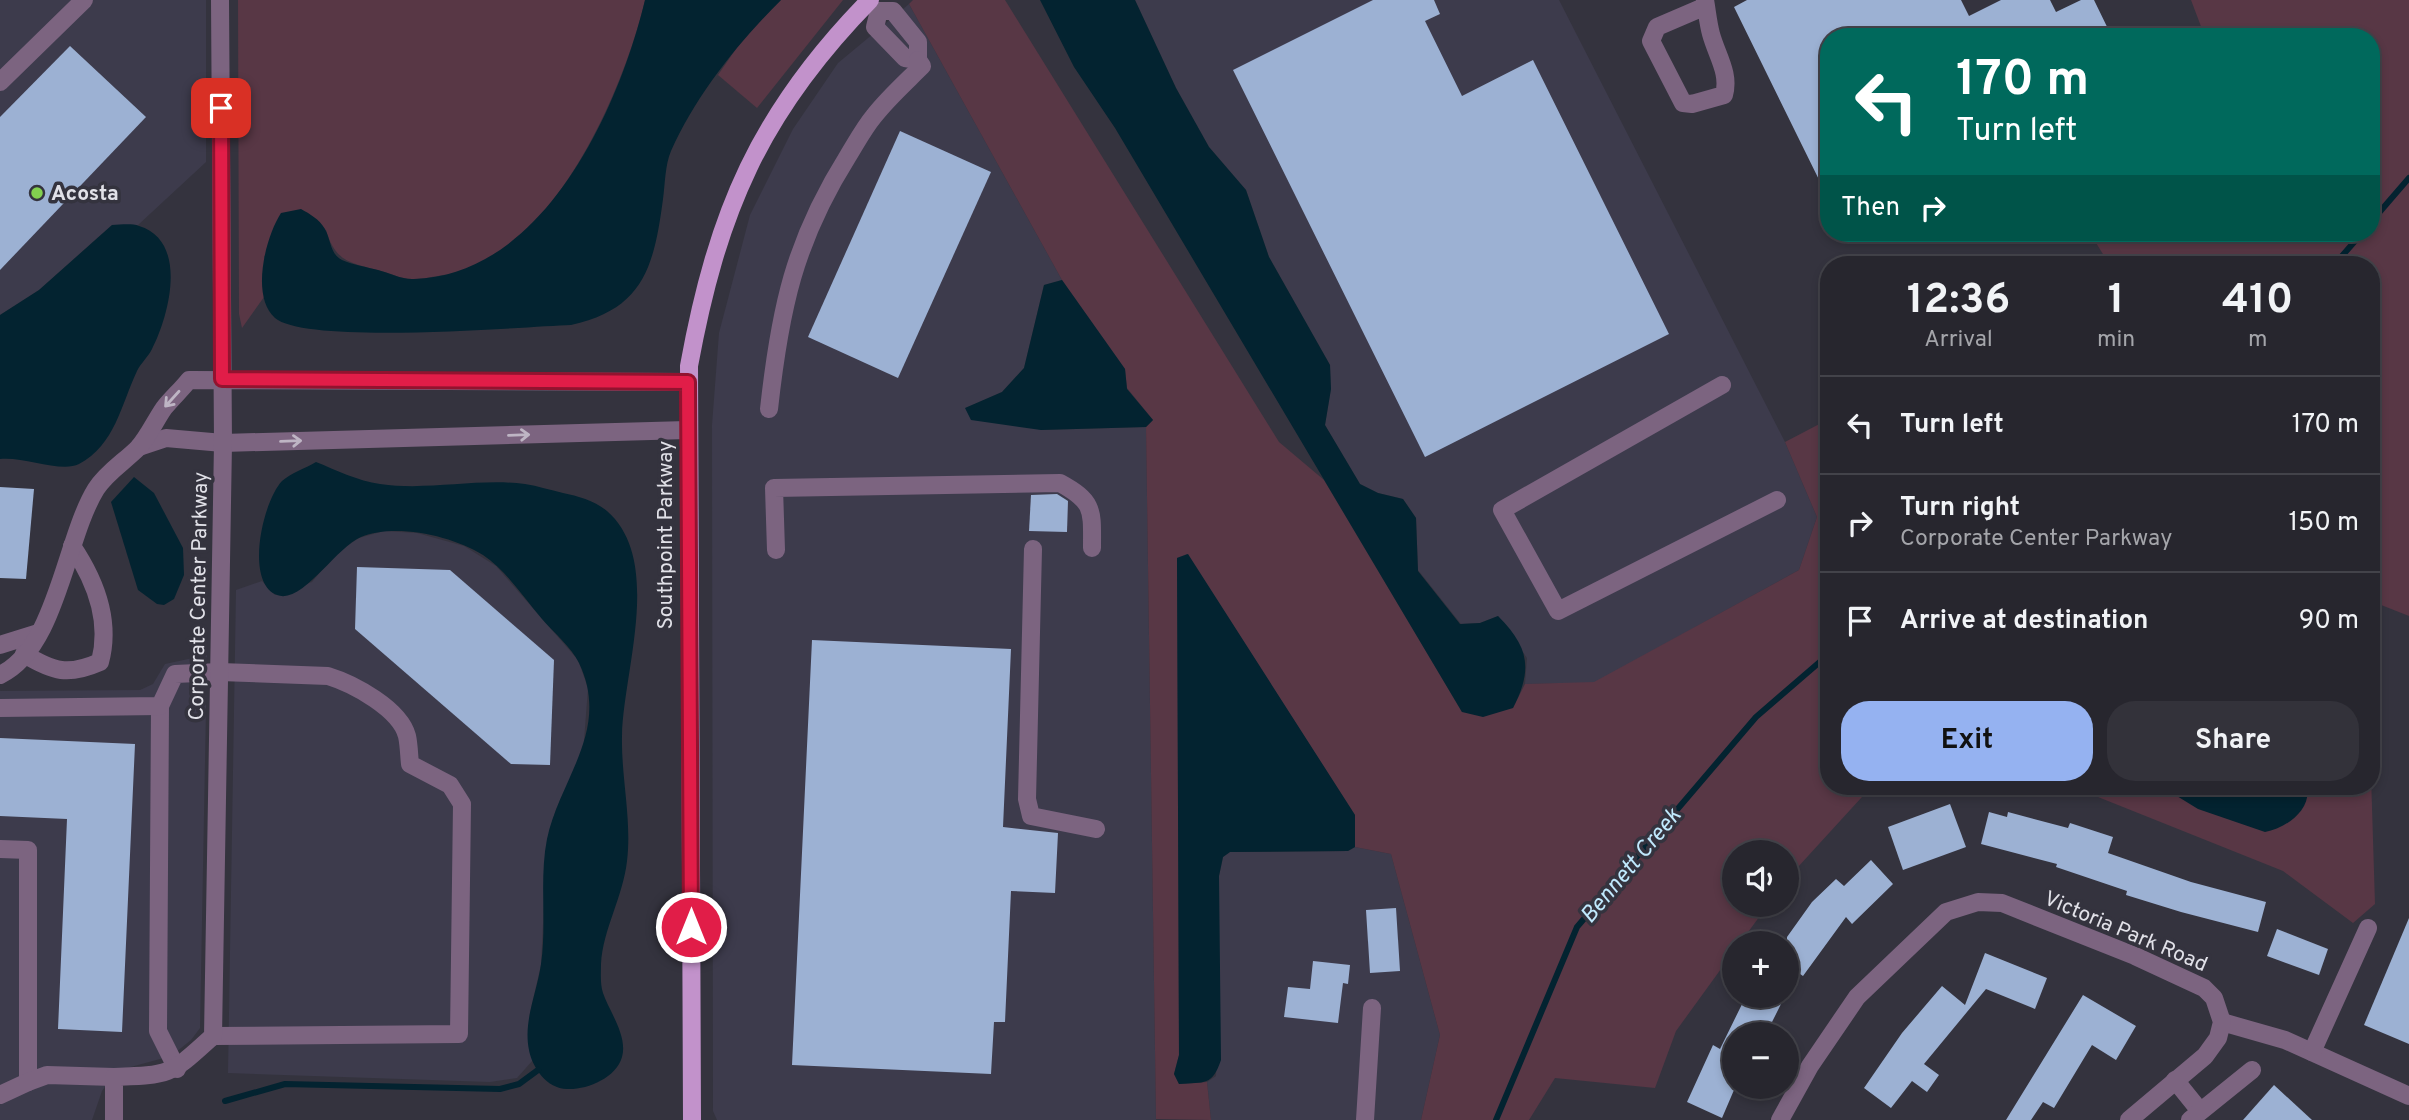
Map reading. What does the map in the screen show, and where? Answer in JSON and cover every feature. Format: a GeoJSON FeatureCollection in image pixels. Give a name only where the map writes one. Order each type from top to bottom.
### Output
{"type":"FeatureCollection","features":[{"type":"Feature","properties":{"kind":"main road","name":"Southpoint Parkway"},"geometry":{"type":"LineString","coordinates":[[692,1120],[687,430],[688,382],[695,335],[714,252],[758,145],[800,81],[873,4]]}},
{"type":"Feature","properties":{"kind":"street"},"geometry":{"type":"LineString","coordinates":[[0,82],[84,0]]}},
{"type":"Feature","properties":{"kind":"street","name":"Corporate Center Parkway"},"geometry":{"type":"LineString","coordinates":[[214,1036],[223,443],[220,0]]}},
{"type":"Feature","properties":{"kind":"street"},"geometry":{"type":"LineString","coordinates":[[1705,3],[1712,35],[1728,81],[1724,95],[1692,104],[1683,103],[1651,41],[1657,27],[1705,3]]}},
{"type":"Feature","properties":{"kind":"street"},"geometry":{"type":"LineString","coordinates":[[769,409],[776,347],[790,281],[805,233],[834,179],[873,117],[922,66],[918,60],[905,58],[875,27],[873,4]]}},
{"type":"Feature","properties":{"kind":"street"},"geometry":{"type":"LineString","coordinates":[[0,675],[8,671],[24,654],[49,619],[72,546],[96,489],[139,447],[165,408],[189,380],[688,382]]}},
{"type":"Feature","properties":{"kind":"street"},"geometry":{"type":"LineString","coordinates":[[1722,385],[1503,510],[1559,611],[1777,500]]}},
{"type":"Feature","properties":{"kind":"street"},"geometry":{"type":"LineString","coordinates":[[139,447],[166,438],[223,443],[687,430]]}},
{"type":"Feature","properties":{"kind":"street"},"geometry":{"type":"LineString","coordinates":[[776,550],[774,488],[1060,483],[1080,494],[1092,509],[1092,548]]}},
{"type":"Feature","properties":{"kind":"street"},"geometry":{"type":"LineString","coordinates":[[24,654],[51,669],[76,672],[100,662],[106,640],[99,606],[91,575],[72,546]]}},
{"type":"Feature","properties":{"kind":"street"},"geometry":{"type":"LineString","coordinates":[[1033,549],[1027,799],[1031,816],[1096,829]]}},
{"type":"Feature","properties":{"kind":"street"},"geometry":{"type":"LineString","coordinates":[[0,645],[38,633]]}},
{"type":"Feature","properties":{"kind":"street"},"geometry":{"type":"LineString","coordinates":[[0,1095],[47,1075],[161,1076],[177,1069],[214,1036],[459,1034],[462,804],[450,785],[410,764],[407,734],[393,714],[344,681],[328,676],[220,672],[175,674],[160,706],[158,1031],[177,1069]]}},
{"type":"Feature","properties":{"kind":"street"},"geometry":{"type":"LineString","coordinates":[[0,708],[160,706]]}},
{"type":"Feature","properties":{"kind":"street"},"geometry":{"type":"LineString","coordinates":[[0,849],[28,849],[28,1082]]}},
{"type":"Feature","properties":{"kind":"street","name":"Victoria Park Road"},"geometry":{"type":"LineString","coordinates":[[1780,1120],[1810,1066],[1857,997],[1928,926],[1946,912],[1966,904],[2002,903],[2135,956],[2204,988],[2220,1010],[2222,1022]]}},
{"type":"Feature","properties":{"kind":"street"},"geometry":{"type":"LineString","coordinates":[[2312,1052],[2368,928]]}},
{"type":"Feature","properties":{"kind":"street"},"geometry":{"type":"LineString","coordinates":[[1365,1120],[1372,1008]]}},
{"type":"Feature","properties":{"kind":"street"},"geometry":{"type":"LineString","coordinates":[[2129,1120],[2205,1056],[2218,1038],[2222,1022],[2285,1040],[2409,1096]]}},
{"type":"Feature","properties":{"kind":"street"},"geometry":{"type":"LineString","coordinates":[[2175,1080],[2195,1116],[2252,1070]]}},
{"type":"Feature","properties":{"kind":"street"},"geometry":{"type":"LineString","coordinates":[[114,1077],[114,1120]]}},
{"type":"Feature","properties":{"kind":"shaded area"},"geometry":{"type":"Polygon","coordinates":[[[0,0],[206,0],[206,162],[138,225],[112,225],[39,290],[0,315],[0,0]]]}},
{"type":"Feature","properties":{"kind":"shaded area"},"geometry":{"type":"Polygon","coordinates":[[[238,0],[645,0],[621,75],[582,157],[557,195],[529,228],[498,254],[464,272],[408,279],[348,261],[335,250],[326,230],[264,256],[264,297],[242,328],[239,314],[238,0]]]}},
{"type":"Feature","properties":{"kind":"shaded area"},"geometry":{"type":"Polygon","coordinates":[[[781,0],[843,0],[757,108],[718,75],[747,33],[781,0]]]}},
{"type":"Feature","properties":{"kind":"shaded area"},"geometry":{"type":"Polygon","coordinates":[[[913,0],[1005,0],[1279,442],[1324,480],[1462,712],[1513,708],[1525,684],[1594,682],[1799,570],[1817,517],[1785,442],[1820,424],[1820,795],[1864,795],[1799,866],[1799,840],[1722,840],[1722,917],[1759,917],[1749,931],[1722,931],[1722,968],[1676,1031],[1655,1088],[1555,1078],[1529,1120],[1421,1120],[1440,1035],[1391,854],[1355,847],[1355,815],[1187,554],[1177,558],[1179,1055],[1174,1074],[1179,1084],[1207,1082],[1211,1120],[1156,1119],[1146,427],[1153,420],[1127,388],[1125,369],[1062,280],[909,4],[913,0]]]}},
{"type":"Feature","properties":{"kind":"shaded area"},"geometry":{"type":"Polygon","coordinates":[[[1135,0],[1559,0],[1785,442],[1817,517],[1799,570],[1594,683],[1525,684],[1527,658],[1498,616],[1480,623],[1461,624],[1418,570],[1416,518],[1403,499],[1378,493],[1360,484],[1325,425],[1331,389],[1330,365],[1269,257],[1246,190],[1209,147],[1176,88],[1135,0]]]}},
{"type":"Feature","properties":{"kind":"shaded area"},"geometry":{"type":"Polygon","coordinates":[[[2191,0],[2409,0],[2409,616],[2380,605],[2380,256],[2104,256],[2096,242],[2380,242],[2380,28],[2202,28],[2191,0]]]}},
{"type":"Feature","properties":{"kind":"shaded area"},"geometry":{"type":"Polygon","coordinates":[[[909,4],[1062,280],[1044,285],[1024,368],[1002,392],[966,408],[1041,430],[1146,427],[1156,1120],[717,1120],[713,1111],[712,425],[719,333],[750,215],[793,129],[838,63],[909,4]]]}},
{"type":"Feature","properties":{"kind":"shaded area"},"geometry":{"type":"Polygon","coordinates":[[[384,531],[417,533],[464,546],[496,566],[578,660],[588,688],[583,754],[556,809],[547,841],[541,965],[529,1017],[529,1050],[533,1060],[517,1078],[490,1082],[228,1073],[236,590],[262,581],[275,595],[312,582],[336,553],[359,538],[384,531]]]}},
{"type":"Feature","properties":{"kind":"shaded area"},"geometry":{"type":"Polygon","coordinates":[[[207,655],[200,1028],[191,1040],[171,1056],[116,1071],[102,1091],[92,1120],[0,1120],[0,691],[140,690],[153,684],[165,664],[207,655]]]}},
{"type":"Feature","properties":{"kind":"shaded area"},"geometry":{"type":"Polygon","coordinates":[[[2093,795],[2240,795],[2372,795],[2375,904],[2353,923],[2283,871],[2093,795]]]}},
{"type":"Feature","properties":{"kind":"shaded area"},"geometry":{"type":"Polygon","coordinates":[[[1355,847],[1391,854],[1440,1035],[1421,1120],[1211,1120],[1207,1082],[1216,1076],[1219,876],[1223,857],[1230,852],[1348,851],[1355,847]]]}},
{"type":"Feature","properties":{"kind":"water"},"geometry":{"type":"Polygon","coordinates":[[[645,0],[781,0],[719,71],[681,130],[667,162],[655,245],[641,281],[630,296],[596,318],[571,325],[369,333],[295,326],[275,318],[267,308],[262,281],[270,236],[281,213],[301,209],[314,217],[325,229],[333,250],[342,260],[405,278],[414,279],[460,270],[501,249],[537,218],[568,179],[595,135],[616,89],[645,0]]]}},
{"type":"Feature","properties":{"kind":"water"},"geometry":{"type":"Polygon","coordinates":[[[1040,0],[1135,0],[1176,88],[1209,147],[1246,190],[1269,257],[1330,365],[1331,389],[1325,425],[1360,484],[1378,493],[1403,499],[1416,518],[1418,571],[1460,624],[1480,623],[1498,616],[1522,648],[1525,670],[1513,708],[1483,717],[1462,712],[1115,128],[1074,67],[1040,0]]]}},
{"type":"Feature","properties":{"kind":"water"},"geometry":{"type":"Polygon","coordinates":[[[112,225],[139,226],[155,234],[165,247],[170,263],[169,300],[152,349],[137,371],[116,423],[91,456],[79,464],[62,467],[0,459],[0,315],[39,290],[112,225]]]}},
{"type":"Feature","properties":{"kind":"water"},"geometry":{"type":"Polygon","coordinates":[[[1062,280],[1125,369],[1127,389],[1153,420],[1146,427],[1041,430],[971,420],[965,408],[1002,392],[1024,368],[1044,285],[1062,280]]]}},
{"type":"Feature","properties":{"kind":"water"},"geometry":{"type":"Polygon","coordinates":[[[316,462],[372,483],[398,486],[489,482],[535,486],[597,504],[607,511],[624,532],[634,558],[637,587],[633,650],[622,736],[628,846],[625,874],[605,938],[601,964],[601,986],[620,1032],[623,1049],[622,1057],[614,1071],[592,1085],[567,1089],[547,1081],[533,1063],[528,1039],[529,1018],[543,948],[547,839],[553,817],[580,753],[589,710],[587,687],[579,663],[499,568],[470,548],[440,537],[390,531],[361,537],[297,592],[287,596],[277,595],[267,587],[261,575],[259,558],[263,522],[275,491],[282,481],[316,462]]]}},
{"type":"Feature","properties":{"kind":"water"},"geometry":{"type":"Polygon","coordinates":[[[134,477],[154,493],[183,548],[184,575],[174,599],[164,605],[157,604],[138,590],[111,502],[134,477]]]}},
{"type":"Feature","properties":{"kind":"water"},"geometry":{"type":"Polygon","coordinates":[[[1188,554],[1355,815],[1355,847],[1348,851],[1230,852],[1223,857],[1219,876],[1221,1060],[1214,1074],[1206,1081],[1179,1084],[1174,1074],[1179,1055],[1177,558],[1188,554]]]}},
{"type":"Feature","properties":{"kind":"water"},"geometry":{"type":"Polygon","coordinates":[[[2175,795],[2308,795],[2302,810],[2296,816],[2282,826],[2265,832],[2198,809],[2175,795]]]}},
{"type":"Feature","properties":{"kind":"building"},"geometry":{"type":"Polygon","coordinates":[[[1373,0],[1434,0],[1440,14],[1425,21],[1462,96],[1533,60],[1669,334],[1425,457],[1233,70],[1373,0]]]}},
{"type":"Feature","properties":{"kind":"building"},"geometry":{"type":"Polygon","coordinates":[[[1747,0],[1961,0],[1969,16],[2001,0],[2050,0],[2056,12],[2081,0],[2094,0],[2108,28],[1820,28],[1820,182],[1734,7],[1747,0]]]}},
{"type":"Feature","properties":{"kind":"building","name":"Acosta"},"geometry":{"type":"Polygon","coordinates":[[[70,46],[146,117],[0,270],[0,117],[70,46]]]}},
{"type":"Feature","properties":{"kind":"building"},"geometry":{"type":"Polygon","coordinates":[[[900,131],[991,172],[898,378],[808,337],[900,131]]]}},
{"type":"Feature","properties":{"kind":"building"},"geometry":{"type":"Polygon","coordinates":[[[0,487],[34,489],[26,579],[0,578],[0,487]]]}},
{"type":"Feature","properties":{"kind":"building"},"geometry":{"type":"Polygon","coordinates":[[[1057,494],[1068,501],[1067,532],[1029,531],[1031,495],[1057,494]]]}},
{"type":"Feature","properties":{"kind":"building"},"geometry":{"type":"Polygon","coordinates":[[[357,567],[450,570],[554,660],[550,765],[511,764],[355,629],[357,567]]]}},
{"type":"Feature","properties":{"kind":"building"},"geometry":{"type":"Polygon","coordinates":[[[812,640],[1011,649],[1003,827],[1058,833],[1055,893],[1011,891],[1005,1022],[994,1022],[991,1074],[792,1065],[812,640]]]}},
{"type":"Feature","properties":{"kind":"building"},"geometry":{"type":"Polygon","coordinates":[[[0,738],[135,744],[122,1032],[58,1029],[67,819],[0,816],[0,738]]]}},
{"type":"Feature","properties":{"kind":"building"},"geometry":{"type":"Polygon","coordinates":[[[1950,804],[1966,847],[1903,870],[1888,827],[1950,804]]]}},
{"type":"Feature","properties":{"kind":"building"},"geometry":{"type":"Polygon","coordinates":[[[1989,812],[2007,817],[2008,812],[2068,828],[2070,823],[2113,837],[2108,853],[2191,882],[2266,902],[2258,932],[2126,895],[2127,891],[2056,867],[2057,864],[1981,844],[1989,812]]]}},
{"type":"Feature","properties":{"kind":"building"},"geometry":{"type":"Polygon","coordinates":[[[1871,860],[1893,884],[1852,924],[1846,917],[1803,976],[1799,973],[1799,931],[1791,931],[1812,902],[1836,879],[1844,886],[1871,860]]]}},
{"type":"Feature","properties":{"kind":"building"},"geometry":{"type":"Polygon","coordinates":[[[1396,908],[1400,971],[1370,973],[1366,910],[1396,908]]]}},
{"type":"Feature","properties":{"kind":"building"},"geometry":{"type":"Polygon","coordinates":[[[2409,918],[2409,1044],[2364,1025],[2409,918]]]}},
{"type":"Feature","properties":{"kind":"building"},"geometry":{"type":"Polygon","coordinates":[[[2277,929],[2328,949],[2319,975],[2267,956],[2277,929]]]}},
{"type":"Feature","properties":{"kind":"building"},"geometry":{"type":"Polygon","coordinates":[[[1985,953],[2047,978],[2035,1009],[1986,989],[1924,1064],[1939,1075],[1927,1092],[1912,1081],[1891,1108],[1864,1088],[1902,1033],[1942,986],[1965,1005],[1985,953]]]}},
{"type":"Feature","properties":{"kind":"building"},"geometry":{"type":"Polygon","coordinates":[[[1313,961],[1350,965],[1348,984],[1343,983],[1338,1023],[1284,1017],[1288,987],[1310,989],[1313,961]]]}},
{"type":"Feature","properties":{"kind":"building"},"geometry":{"type":"Polygon","coordinates":[[[2083,995],[2136,1026],[2116,1060],[2092,1045],[2054,1108],[2043,1102],[2031,1120],[2006,1120],[2083,995]]]}},
{"type":"Feature","properties":{"kind":"building"},"geometry":{"type":"Polygon","coordinates":[[[1740,1008],[1779,1008],[1772,1022],[1733,1022],[1740,1008]]]}},
{"type":"Feature","properties":{"kind":"building"},"geometry":{"type":"Polygon","coordinates":[[[1713,1045],[1720,1049],[1722,1045],[1722,1099],[1730,1099],[1722,1118],[1687,1102],[1713,1045]]]}},
{"type":"Feature","properties":{"kind":"building"},"geometry":{"type":"Polygon","coordinates":[[[2274,1085],[2312,1120],[2243,1120],[2274,1085]]]}},
{"type":"Feature","properties":{"kind":"waterway","name":"Bennett Creek"},"geometry":{"type":"LineString","coordinates":[[2380,212],[2409,178]]}},
{"type":"Feature","properties":{"kind":"waterway","name":"Bennett Creek"},"geometry":{"type":"LineString","coordinates":[[2342,256],[2354,242]]}},
{"type":"Feature","properties":{"kind":"waterway","name":"Bennett Creek"},"geometry":{"type":"LineString","coordinates":[[1496,1120],[1577,927],[1756,717],[1820,662]]}},
{"type":"Feature","properties":{"kind":"waterway"},"geometry":{"type":"LineString","coordinates":[[225,1101],[285,1084],[500,1089],[519,1084],[538,1070]]}},
{"type":"Feature","properties":{"kind":"place","name":"Acosta"},"geometry":{"type":"Point","coordinates":[37,193]}},
{"type":"Feature","properties":{"kind":"route"},"geometry":{"type":"LineString","coordinates":[[221,108],[222,379],[688,382],[691,927]]}}]}
